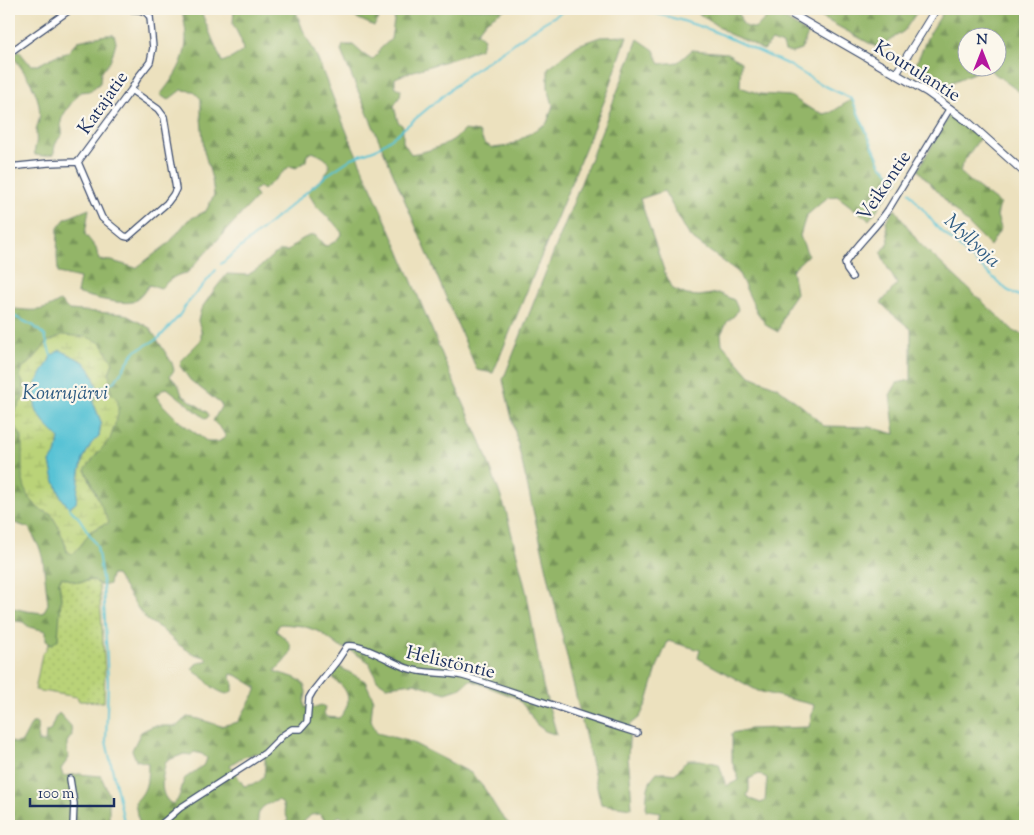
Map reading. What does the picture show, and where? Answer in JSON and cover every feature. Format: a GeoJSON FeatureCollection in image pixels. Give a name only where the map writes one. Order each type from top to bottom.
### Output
{"type":"FeatureCollection","features":[{"type":"Feature","properties":{"kind":"street"},"geometry":{"type":"LineString","coordinates":[[9,53],[71,9]]}},
{"type":"Feature","properties":{"kind":"street","name":"Katajatie"},"geometry":{"type":"LineString","coordinates":[[9,167],[78,162],[131,90],[150,62],[153,48],[150,17],[148,14],[141,10],[125,9]]}},
{"type":"Feature","properties":{"kind":"street","name":"Kourulantie"},"geometry":{"type":"LineString","coordinates":[[783,9],[927,92],[988,138],[1025,173]]}},
{"type":"Feature","properties":{"kind":"street"},"geometry":{"type":"LineString","coordinates":[[896,74],[936,9]]}},
{"type":"Feature","properties":{"kind":"street"},"geometry":{"type":"LineString","coordinates":[[78,162],[102,218],[124,236],[128,236],[167,203],[173,195],[176,189],[164,117],[158,109],[131,90]]}},
{"type":"Feature","properties":{"kind":"street","name":"Veikontie"},"geometry":{"type":"LineString","coordinates":[[852,277],[845,263],[853,250],[878,224],[888,210],[950,108]]}},
{"type":"Feature","properties":{"kind":"street","name":"Helistöntie"},"geometry":{"type":"LineString","coordinates":[[159,826],[180,808],[264,753],[283,734],[292,729],[301,729],[307,722],[309,698],[312,691],[347,646],[350,645],[370,651],[407,668],[418,671],[460,675],[492,684],[564,710],[637,733]]}},
{"type":"Feature","properties":{"kind":"street"},"geometry":{"type":"LineString","coordinates":[[70,779],[74,804],[73,826]]}},
{"type":"Feature","properties":{"kind":"green space"},"geometry":{"type":"Polygon","coordinates":[[[182,9],[200,9],[222,62],[243,51],[241,40],[233,24],[234,9],[295,9],[481,442],[506,511],[527,595],[543,686],[557,735],[545,731],[536,724],[517,698],[470,680],[461,688],[446,693],[414,683],[386,686],[377,680],[369,662],[348,649],[340,647],[320,632],[303,626],[279,625],[276,631],[291,646],[291,651],[286,660],[275,671],[294,677],[302,682],[306,692],[305,707],[312,708],[321,705],[325,707],[324,713],[326,717],[339,718],[345,711],[348,703],[345,690],[335,681],[332,674],[338,666],[365,681],[373,698],[371,720],[377,733],[411,742],[471,773],[484,788],[500,814],[511,826],[347,826],[346,821],[340,816],[336,818],[334,825],[326,824],[319,814],[311,815],[299,826],[283,826],[288,820],[282,803],[279,800],[266,805],[259,813],[258,822],[263,826],[141,826],[135,802],[145,789],[148,763],[136,760],[132,750],[141,732],[153,726],[177,726],[187,717],[221,726],[238,722],[256,691],[256,687],[231,674],[233,690],[228,694],[220,692],[211,686],[192,669],[196,664],[208,660],[179,645],[160,628],[147,620],[116,575],[111,575],[109,584],[104,585],[94,580],[77,582],[62,577],[59,582],[61,598],[58,640],[52,644],[46,641],[46,631],[29,627],[23,622],[9,620],[9,607],[43,613],[48,604],[40,549],[29,528],[9,521],[9,319],[15,309],[38,310],[60,301],[69,310],[124,314],[150,328],[172,363],[174,370],[170,376],[179,386],[182,395],[207,412],[209,416],[206,419],[167,388],[163,389],[157,396],[180,422],[208,442],[218,442],[226,437],[213,421],[222,405],[190,380],[180,366],[181,360],[201,340],[201,330],[198,321],[201,309],[227,274],[248,275],[272,256],[280,251],[288,251],[296,243],[307,237],[315,235],[327,246],[336,241],[342,233],[316,206],[307,191],[324,176],[329,166],[327,161],[312,152],[307,155],[306,161],[296,168],[290,166],[263,190],[259,187],[253,191],[257,197],[187,273],[173,278],[161,288],[149,285],[135,301],[127,303],[113,302],[77,293],[80,278],[58,273],[58,228],[65,219],[89,209],[85,234],[96,248],[99,260],[112,261],[136,268],[169,243],[188,220],[206,211],[214,195],[212,179],[204,151],[201,99],[193,91],[181,90],[168,100],[160,95],[179,68],[184,53],[186,33],[182,9]],[[48,342],[31,362],[23,367],[20,376],[24,385],[23,398],[14,414],[14,425],[22,437],[23,451],[39,509],[50,513],[53,517],[61,532],[67,552],[78,549],[89,532],[103,525],[102,509],[85,469],[96,455],[118,400],[111,394],[109,373],[113,362],[48,342]],[[194,752],[191,755],[184,754],[166,761],[162,784],[164,795],[172,804],[177,801],[184,779],[205,764],[207,758],[202,754],[194,752]],[[257,753],[241,758],[230,765],[244,786],[260,781],[265,771],[265,758],[257,753]]]}},
{"type":"Feature","properties":{"kind":"green space"},"geometry":{"type":"Polygon","coordinates":[[[348,9],[380,9],[383,13],[374,26],[346,13],[348,9]]]}},
{"type":"Feature","properties":{"kind":"green space"},"geometry":{"type":"Polygon","coordinates":[[[396,9],[505,9],[487,20],[477,32],[484,38],[481,48],[395,78],[395,86],[401,90],[394,106],[398,122],[403,126],[403,142],[411,154],[440,146],[453,140],[464,130],[479,132],[484,143],[493,148],[509,146],[547,123],[553,105],[548,88],[548,68],[578,45],[600,37],[627,36],[608,92],[493,373],[477,370],[341,51],[343,45],[353,45],[372,60],[378,54],[378,51],[391,39],[396,9]]]}},
{"type":"Feature","properties":{"kind":"green space"},"geometry":{"type":"Polygon","coordinates":[[[692,9],[738,9],[742,23],[751,28],[756,28],[772,11],[808,34],[801,50],[792,53],[785,51],[783,45],[772,41],[764,50],[729,34],[692,9]]]}},
{"type":"Feature","properties":{"kind":"green space"},"geometry":{"type":"Polygon","coordinates":[[[806,9],[919,9],[904,31],[878,48],[806,9]]]}},
{"type":"Feature","properties":{"kind":"green space"},"geometry":{"type":"Polygon","coordinates":[[[945,9],[1025,9],[1025,96],[1001,78],[1006,78],[1006,28],[956,28],[956,78],[962,78],[943,86],[914,69],[927,38],[945,9]]]}},
{"type":"Feature","properties":{"kind":"green space"},"geometry":{"type":"Polygon","coordinates":[[[114,35],[116,42],[110,62],[101,72],[100,83],[90,91],[80,92],[65,112],[61,120],[62,135],[54,148],[54,154],[35,155],[36,130],[40,111],[36,94],[13,56],[19,51],[32,65],[38,65],[55,56],[67,53],[78,41],[114,35]]]}},
{"type":"Feature","properties":{"kind":"green space"},"geometry":{"type":"Polygon","coordinates":[[[638,39],[654,50],[660,64],[678,62],[692,50],[727,53],[741,62],[740,87],[760,94],[790,96],[811,109],[824,114],[832,112],[852,99],[881,164],[899,181],[869,220],[837,196],[828,197],[806,216],[800,236],[808,255],[792,270],[796,293],[787,306],[778,332],[767,326],[757,312],[738,272],[690,237],[664,191],[640,199],[665,273],[673,289],[687,295],[699,296],[718,293],[734,300],[738,309],[735,315],[727,322],[721,334],[722,344],[750,376],[777,387],[824,426],[870,427],[895,434],[890,395],[897,383],[911,380],[911,329],[881,303],[897,284],[881,253],[889,242],[886,221],[895,209],[919,243],[1015,332],[1025,335],[1025,826],[656,826],[661,812],[646,810],[649,785],[657,772],[675,774],[687,760],[700,760],[719,764],[726,786],[739,780],[732,762],[732,733],[750,729],[809,727],[814,705],[758,691],[698,658],[700,650],[668,641],[658,665],[647,702],[640,717],[630,725],[628,759],[632,808],[601,804],[503,380],[638,39]],[[759,774],[749,779],[747,796],[750,799],[761,803],[765,801],[767,778],[759,774]]]}},
{"type":"Feature","properties":{"kind":"green space"},"geometry":{"type":"Polygon","coordinates":[[[950,114],[982,135],[962,164],[960,172],[1000,204],[997,216],[1001,228],[990,246],[918,170],[950,114]]]}},
{"type":"Feature","properties":{"kind":"green space"},"geometry":{"type":"Polygon","coordinates":[[[62,335],[87,337],[101,343],[113,362],[109,373],[111,393],[118,400],[118,415],[110,439],[85,470],[109,523],[89,532],[73,554],[67,552],[58,526],[51,514],[39,509],[27,495],[22,477],[22,437],[14,425],[14,413],[23,398],[24,385],[20,376],[23,367],[31,362],[48,342],[62,335]],[[51,356],[48,363],[48,427],[59,438],[57,451],[50,462],[61,497],[78,486],[83,459],[91,444],[99,436],[101,422],[93,402],[51,356]]]}},
{"type":"Feature","properties":{"kind":"green space"},"geometry":{"type":"Polygon","coordinates":[[[62,577],[77,582],[94,580],[99,585],[105,670],[104,702],[79,701],[77,697],[35,690],[42,654],[48,645],[52,644],[56,628],[60,607],[59,582],[62,577]]]}},
{"type":"Feature","properties":{"kind":"green space"},"geometry":{"type":"Polygon","coordinates":[[[59,713],[71,726],[72,735],[67,742],[69,758],[61,769],[63,776],[79,774],[101,776],[109,795],[110,826],[12,826],[13,814],[9,790],[9,740],[14,743],[22,742],[32,723],[37,723],[38,742],[45,742],[46,732],[50,731],[59,713]]]}},
{"type":"Feature","properties":{"kind":"water","name":"Kourujärvi"},"geometry":{"type":"Polygon","coordinates":[[[60,350],[84,362],[91,371],[98,389],[93,402],[101,422],[99,436],[91,444],[83,459],[76,503],[69,508],[61,497],[50,462],[57,451],[59,438],[37,412],[35,405],[36,383],[51,356],[60,350]]]}},
{"type":"Feature","properties":{"kind":"waterway"},"geometry":{"type":"LineString","coordinates":[[221,264],[327,175],[352,158],[376,149],[396,135],[470,73],[543,23],[567,9]]}},
{"type":"Feature","properties":{"kind":"waterway"},"geometry":{"type":"LineString","coordinates":[[639,9],[711,30],[789,65],[817,82],[852,99],[881,165],[899,181]]}},
{"type":"Feature","properties":{"kind":"waterway","name":"Myllyoja"},"geometry":{"type":"LineString","coordinates":[[909,192],[937,227],[1007,290],[1025,299]]}},
{"type":"Feature","properties":{"kind":"waterway"},"geometry":{"type":"LineString","coordinates":[[98,389],[116,380],[134,352],[159,338],[216,270]]}},
{"type":"Feature","properties":{"kind":"waterway"},"geometry":{"type":"LineString","coordinates":[[9,314],[34,326],[45,336],[51,356]]}},
{"type":"Feature","properties":{"kind":"waterway"},"geometry":{"type":"LineString","coordinates":[[69,508],[79,518],[97,546],[103,585],[108,682],[106,741],[125,826]]}}]}
